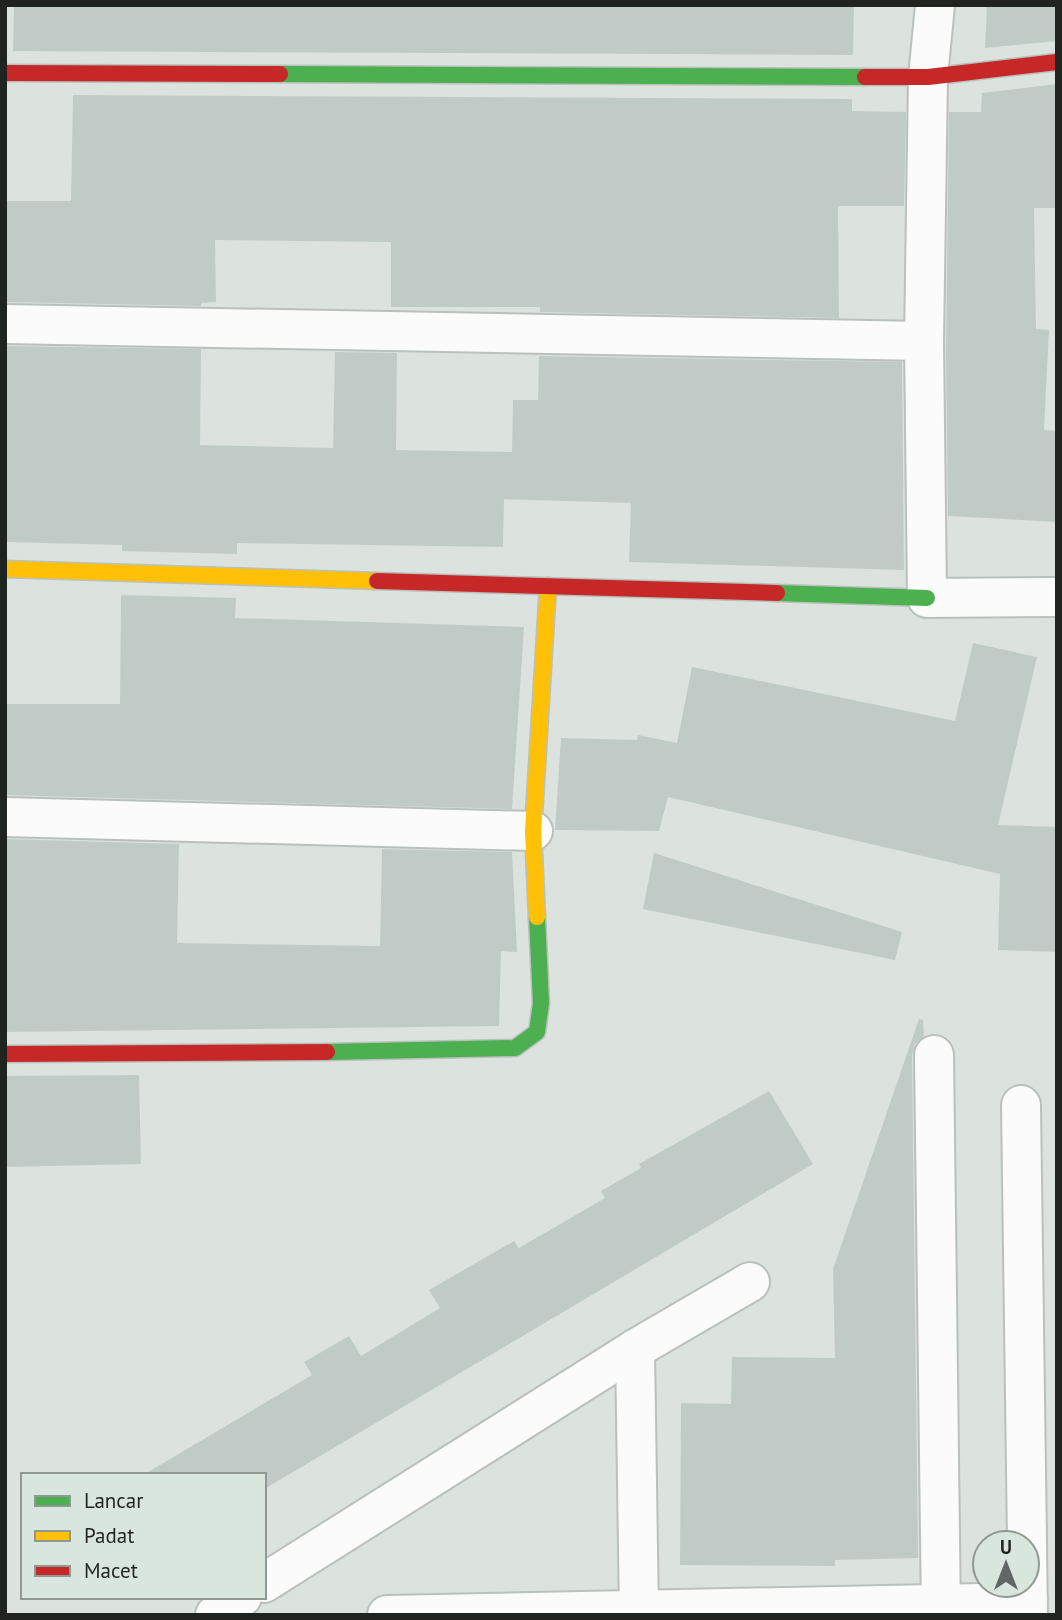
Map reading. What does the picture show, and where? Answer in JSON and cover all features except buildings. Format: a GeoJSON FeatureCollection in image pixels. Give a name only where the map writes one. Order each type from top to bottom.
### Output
{"type":"FeatureCollection","features":[{"type":"Feature","properties":{"kind":"street"},"geometry":{"type":"LineString","coordinates":[[927,598],[924,341],[928,77],[935,5]]}},
{"type":"Feature","properties":{"kind":"street"},"geometry":{"type":"LineString","coordinates":[[5,73],[928,77],[1057,62]]}},
{"type":"Feature","properties":{"kind":"street"},"geometry":{"type":"LineString","coordinates":[[5,324],[924,341]]}},
{"type":"Feature","properties":{"kind":"street"},"geometry":{"type":"LineString","coordinates":[[5,569],[927,598],[1057,597]]}},
{"type":"Feature","properties":{"kind":"street"},"geometry":{"type":"LineString","coordinates":[[5,1054],[296,1054],[515,1048],[537,1032],[541,1003],[533,831],[548,586]]}},
{"type":"Feature","properties":{"kind":"street"},"geometry":{"type":"LineString","coordinates":[[5,817],[533,831]]}},
{"type":"Feature","properties":{"kind":"street"},"geometry":{"type":"LineString","coordinates":[[934,1055],[941,1609]]}},
{"type":"Feature","properties":{"kind":"street"},"geometry":{"type":"LineString","coordinates":[[387,1615],[1028,1608],[1021,1105]]}},
{"type":"Feature","properties":{"kind":"street"},"geometry":{"type":"LineString","coordinates":[[266,1582],[635,1349],[750,1282]]}},
{"type":"Feature","properties":{"kind":"street"},"geometry":{"type":"LineString","coordinates":[[635,1349],[639,1612]]}},
{"type":"Feature","properties":{"kind":"street"},"geometry":{"type":"LineString","coordinates":[[215,1615],[239,1599]]}},
{"type":"Feature","properties":{"kind":"traffic: fast"},"geometry":{"type":"LineString","coordinates":[[280,74],[865,77]]}},
{"type":"Feature","properties":{"kind":"traffic: fast"},"geometry":{"type":"LineString","coordinates":[[777,593],[927,598]]}},
{"type":"Feature","properties":{"kind":"traffic: fast"},"geometry":{"type":"LineString","coordinates":[[327,1052],[515,1048],[537,1032],[541,1003],[537,917]]}},
{"type":"Feature","properties":{"kind":"traffic: slow"},"geometry":{"type":"LineString","coordinates":[[5,569],[377,581]]}},
{"type":"Feature","properties":{"kind":"traffic: slow"},"geometry":{"type":"LineString","coordinates":[[537,917],[533,831],[548,586]]}},
{"type":"Feature","properties":{"kind":"traffic: jam"},"geometry":{"type":"LineString","coordinates":[[865,77],[928,77],[1057,62]]}},
{"type":"Feature","properties":{"kind":"traffic: jam"},"geometry":{"type":"LineString","coordinates":[[5,73],[280,74]]}},
{"type":"Feature","properties":{"kind":"traffic: jam"},"geometry":{"type":"LineString","coordinates":[[377,581],[777,593]]}},
{"type":"Feature","properties":{"kind":"traffic: jam"},"geometry":{"type":"LineString","coordinates":[[5,1054],[327,1052]]}}]}
